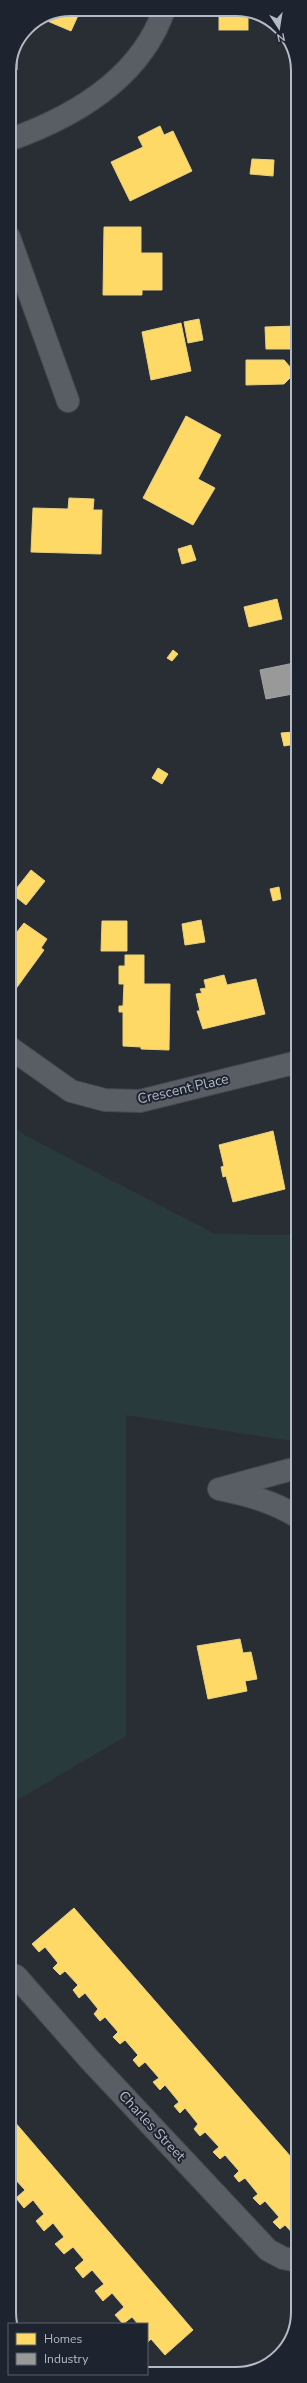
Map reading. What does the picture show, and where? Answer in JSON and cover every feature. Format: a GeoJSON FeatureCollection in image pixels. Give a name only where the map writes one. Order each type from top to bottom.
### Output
{"type":"FeatureCollection","features":[{"type":"Feature","properties":{"kind":"street"},"geometry":{"type":"LineString","coordinates":[[16,137],[42,128],[67,115],[85,105],[112,85],[137,60],[162,16]]}},
{"type":"Feature","properties":{"kind":"street"},"geometry":{"type":"LineString","coordinates":[[16,256],[68,401]]}},
{"type":"Feature","properties":{"kind":"street","name":"Crescent Place"},"geometry":{"type":"LineString","coordinates":[[16,1052],[71,1091],[104,1100],[140,1101],[291,1064]]}},
{"type":"Feature","properties":{"kind":"street"},"geometry":{"type":"LineString","coordinates":[[291,1470],[219,1489],[256,1497],[278,1505],[291,1513]]}},
{"type":"Feature","properties":{"kind":"street","name":"Charles Street"},"geometry":{"type":"LineString","coordinates":[[16,1976],[89,2059],[268,2250],[283,2258],[291,2260]]}},
{"type":"Feature","properties":{"kind":"shaded area"},"geometry":{"type":"Polygon","coordinates":[[[16,1128],[26,1136],[215,1234],[291,1235],[291,1441],[126,1415],[126,1736],[16,1801],[16,1128]]]}},
{"type":"Feature","properties":{"kind":"building: Homes"},"geometry":{"type":"Polygon","coordinates":[[[78,16],[71,31],[48,21],[60,17],[78,16]]]}},
{"type":"Feature","properties":{"kind":"building: Homes"},"geometry":{"type":"Polygon","coordinates":[[[219,16],[248,17],[248,30],[219,30],[219,16]]]}},
{"type":"Feature","properties":{"kind":"building: Homes"},"geometry":{"type":"Polygon","coordinates":[[[160,126],[164,135],[173,131],[192,171],[130,201],[111,162],[143,147],[138,137],[160,126]]]}},
{"type":"Feature","properties":{"kind":"building: Homes"},"geometry":{"type":"Polygon","coordinates":[[[252,159],[274,160],[273,176],[250,174],[252,159]]]}},
{"type":"Feature","properties":{"kind":"building: Homes"},"geometry":{"type":"Polygon","coordinates":[[[104,227],[141,227],[141,253],[162,253],[162,290],[142,290],[142,295],[103,295],[104,227]]]}},
{"type":"Feature","properties":{"kind":"building: Homes"},"geometry":{"type":"Polygon","coordinates":[[[199,319],[203,340],[188,343],[184,322],[199,319]]]}},
{"type":"Feature","properties":{"kind":"building: Homes"},"geometry":{"type":"Polygon","coordinates":[[[181,323],[191,371],[151,380],[142,332],[181,323]]]}},
{"type":"Feature","properties":{"kind":"building: Homes"},"geometry":{"type":"Polygon","coordinates":[[[291,326],[291,349],[266,349],[265,327],[291,326]]]}},
{"type":"Feature","properties":{"kind":"building: Homes"},"geometry":{"type":"Polygon","coordinates":[[[246,360],[284,360],[291,368],[291,377],[284,384],[246,385],[246,360]]]}},
{"type":"Feature","properties":{"kind":"building: Homes"},"geometry":{"type":"Polygon","coordinates":[[[186,416],[221,435],[198,479],[215,488],[193,525],[143,498],[186,416]]]}},
{"type":"Feature","properties":{"kind":"building: Homes"},"geometry":{"type":"Polygon","coordinates":[[[69,498],[94,499],[93,510],[102,510],[101,554],[31,552],[33,508],[68,509],[69,498]]]}},
{"type":"Feature","properties":{"kind":"building: Homes"},"geometry":{"type":"Polygon","coordinates":[[[191,545],[196,560],[182,564],[178,549],[191,545]]]}},
{"type":"Feature","properties":{"kind":"building: Homes"},"geometry":{"type":"Polygon","coordinates":[[[277,599],[282,619],[249,627],[244,607],[277,599]]]}},
{"type":"Feature","properties":{"kind":"building: Homes"},"geometry":{"type":"Polygon","coordinates":[[[173,650],[178,654],[172,661],[167,658],[173,650]]]}},
{"type":"Feature","properties":{"kind":"building: Homes"},"geometry":{"type":"Polygon","coordinates":[[[291,732],[291,745],[284,746],[281,733],[291,732]]]}},
{"type":"Feature","properties":{"kind":"building: Homes"},"geometry":{"type":"Polygon","coordinates":[[[158,768],[168,774],[162,784],[152,778],[158,768]]]}},
{"type":"Feature","properties":{"kind":"building: Homes"},"geometry":{"type":"Polygon","coordinates":[[[31,870],[45,881],[26,905],[16,897],[16,889],[31,870]]]}},
{"type":"Feature","properties":{"kind":"building: Homes"},"geometry":{"type":"Polygon","coordinates":[[[279,887],[281,899],[273,901],[270,889],[279,887]]]}},
{"type":"Feature","properties":{"kind":"building: Homes"},"geometry":{"type":"Polygon","coordinates":[[[201,920],[205,942],[185,945],[182,924],[201,920]]]}},
{"type":"Feature","properties":{"kind":"building: Homes"},"geometry":{"type":"Polygon","coordinates":[[[102,921],[127,921],[127,951],[101,951],[102,921]]]}},
{"type":"Feature","properties":{"kind":"building: Homes"},"geometry":{"type":"Polygon","coordinates":[[[24,923],[47,939],[41,948],[44,950],[16,989],[16,931],[17,932],[24,923]]]}},
{"type":"Feature","properties":{"kind":"building: Homes"},"geometry":{"type":"Polygon","coordinates":[[[125,955],[144,955],[144,984],[170,984],[169,1050],[141,1049],[141,1047],[123,1046],[123,1012],[119,1012],[119,1006],[123,1006],[124,984],[119,984],[119,966],[125,966],[125,955]]]}},
{"type":"Feature","properties":{"kind":"building: Homes"},"geometry":{"type":"Polygon","coordinates":[[[224,975],[227,985],[256,979],[265,1014],[203,1029],[197,1011],[200,1011],[196,994],[202,993],[200,989],[206,988],[204,980],[224,975]]]}},
{"type":"Feature","properties":{"kind":"building: Homes"},"geometry":{"type":"Polygon","coordinates":[[[273,1131],[285,1189],[233,1202],[226,1176],[223,1177],[221,1167],[224,1166],[219,1145],[273,1131]]]}},
{"type":"Feature","properties":{"kind":"building: Homes"},"geometry":{"type":"Polygon","coordinates":[[[240,1639],[243,1653],[251,1652],[257,1679],[245,1681],[247,1691],[208,1699],[197,1646],[240,1639]]]}},
{"type":"Feature","properties":{"kind":"building: Homes"},"geometry":{"type":"Polygon","coordinates":[[[74,1908],[291,2157],[291,2231],[285,2225],[280,2229],[273,2222],[279,2217],[265,2201],[260,2205],[253,2198],[258,2194],[245,2178],[239,2182],[234,2176],[239,2171],[225,2155],[220,2159],[213,2152],[219,2147],[205,2132],[200,2136],[194,2129],[198,2124],[185,2108],[180,2113],[174,2106],[179,2102],[165,2085],[160,2090],[153,2082],[159,2078],[145,2062],[139,2067],[133,2060],[138,2055],[125,2040],[120,2044],[113,2037],[118,2032],[105,2017],[100,2021],[94,2014],[98,2009],[85,1993],[79,1998],[73,1990],[78,1985],[65,1971],[60,1975],[53,1968],[58,1963],[45,1947],[39,1952],[32,1944],[74,1908]]]}},
{"type":"Feature","properties":{"kind":"building: Homes"},"geometry":{"type":"Polygon","coordinates":[[[16,2123],[193,2330],[165,2355],[151,2339],[148,2342],[148,2323],[137,2323],[132,2317],[122,2323],[115,2315],[124,2307],[112,2293],[103,2301],[95,2291],[104,2284],[92,2270],[83,2278],[75,2268],[84,2260],[73,2247],[64,2254],[55,2244],[64,2237],[53,2223],[44,2231],[36,2221],[44,2214],[33,2200],[24,2208],[16,2198],[25,2190],[16,2180],[16,2123]]]}},
{"type":"Feature","properties":{"kind":"building: Industry"},"geometry":{"type":"Polygon","coordinates":[[[291,664],[291,694],[266,699],[260,670],[291,664]]]}}]}
